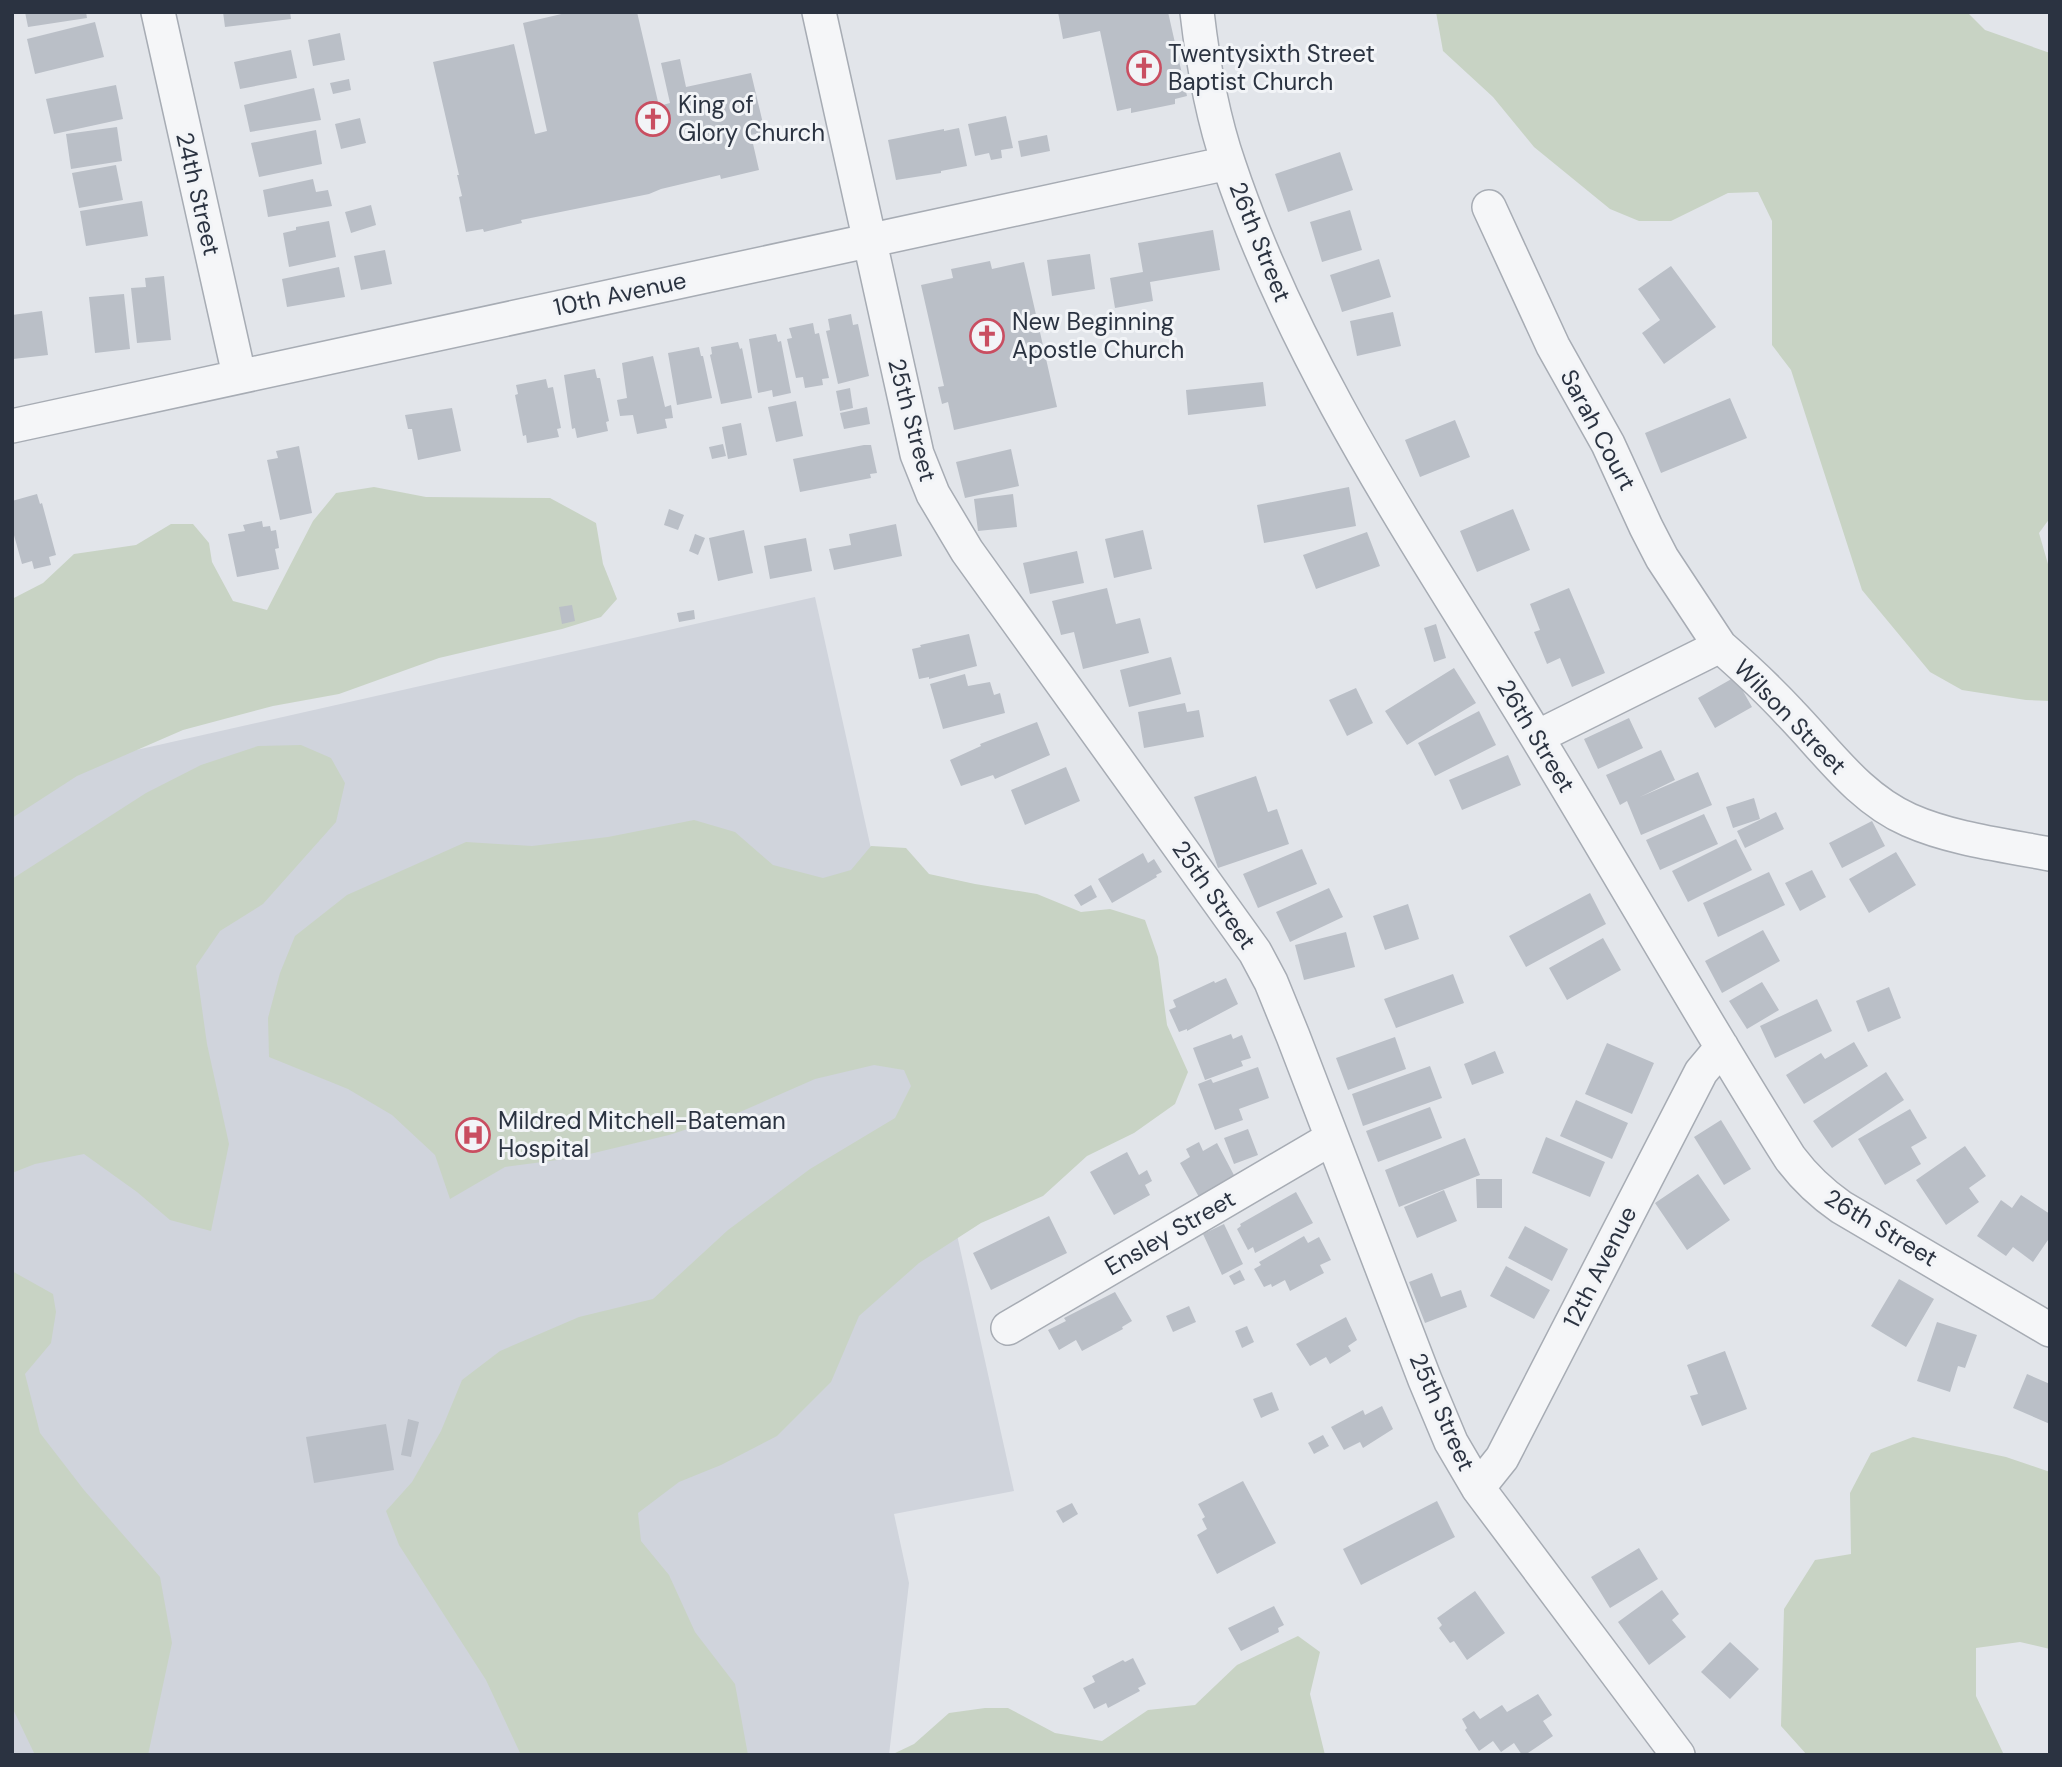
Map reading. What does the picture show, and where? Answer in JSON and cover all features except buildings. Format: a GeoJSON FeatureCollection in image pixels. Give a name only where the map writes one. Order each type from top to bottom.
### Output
{"type":"FeatureCollection","features":[{"type":"Feature","properties":{"kind":"street","name":"24th Street"},"geometry":{"type":"LineString","coordinates":[[158,12],[239,376]]}},
{"type":"Feature","properties":{"kind":"street","name":"25th Street"},"geometry":{"type":"LineString","coordinates":[[818,12],[917,454],[933,495],[990,584],[1255,952],[1271,982],[1451,1442],[1478,1488],[1678,1755]]}},
{"type":"Feature","properties":{"kind":"street","name":"26th Street"},"geometry":{"type":"LineString","coordinates":[[1197,12],[1210,91],[1228,163],[1274,279],[1317,372],[1368,461],[1790,1158],[1804,1178],[1820,1192],[2050,1330]]}},
{"type":"Feature","properties":{"kind":"street","name":"10th Avenue"},"geometry":{"type":"LineString","coordinates":[[12,426],[1228,163]]}},
{"type":"Feature","properties":{"kind":"street","name":"Sarah Court"},"geometry":{"type":"LineString","coordinates":[[1489,207],[1553,346],[1608,444],[1646,527],[1668,568],[1720,646]]}},
{"type":"Feature","properties":{"kind":"street","name":"Wilson Street"},"geometry":{"type":"LineString","coordinates":[[1537,737],[1720,646],[1790,712],[1855,784],[1880,804],[1908,820],[1941,831],[2050,854]]}},
{"type":"Feature","properties":{"kind":"street","name":"12th Avenue"},"geometry":{"type":"LineString","coordinates":[[1478,1488],[1502,1458],[1701,1072],[1723,1047]]}},
{"type":"Feature","properties":{"kind":"street","name":"Ensley Street"},"geometry":{"type":"LineString","coordinates":[[1008,1328],[1332,1138]]}},
{"type":"Feature","properties":{"kind":"shaded area","name":"Mildred Mitchell-Bateman Hospital"},"geometry":{"type":"Polygon","coordinates":[[[815,597],[1014,1491],[894,1514],[909,1583],[889,1755],[12,1755],[12,778],[815,597]]]}},
{"type":"Feature","properties":{"kind":"green space"},"geometry":{"type":"Polygon","coordinates":[[[1436,12],[1967,12],[1985,30],[2050,53],[2050,518],[2039,533],[2050,571],[2050,701],[1962,690],[1930,672],[1862,590],[1791,370],[1772,345],[1772,221],[1758,192],[1728,193],[1671,221],[1639,221],[1610,209],[1534,147],[1493,97],[1443,51],[1436,12]]]}},
{"type":"Feature","properties":{"kind":"green space"},"geometry":{"type":"Polygon","coordinates":[[[374,487],[426,497],[550,498],[596,523],[603,564],[617,599],[601,617],[562,629],[439,658],[339,694],[273,706],[183,730],[77,776],[12,818],[12,599],[43,583],[74,554],[136,545],[171,524],[193,524],[209,543],[212,562],[233,601],[267,610],[313,521],[336,493],[374,487]]]}},
{"type":"Feature","properties":{"kind":"green space"},"geometry":{"type":"Polygon","coordinates":[[[301,745],[331,758],[345,783],[336,822],[263,904],[220,931],[196,966],[207,1044],[229,1144],[211,1231],[170,1220],[137,1192],[84,1154],[35,1164],[12,1173],[12,879],[146,793],[201,765],[258,746],[301,745]]]}},
{"type":"Feature","properties":{"kind":"green space"},"geometry":{"type":"Polygon","coordinates":[[[694,820],[735,832],[773,865],[823,878],[851,870],[871,846],[906,848],[929,874],[1037,894],[1081,912],[1110,909],[1145,920],[1158,957],[1167,1025],[1188,1072],[1175,1104],[1134,1133],[1087,1156],[1043,1196],[981,1223],[919,1263],[859,1316],[831,1382],[777,1436],[721,1465],[679,1482],[638,1513],[641,1541],[669,1575],[695,1632],[735,1684],[748,1755],[521,1755],[486,1680],[399,1545],[386,1511],[412,1482],[441,1431],[462,1380],[500,1351],[579,1317],[653,1299],[728,1230],[810,1169],[895,1118],[911,1086],[904,1070],[874,1065],[815,1079],[740,1112],[669,1135],[573,1158],[505,1167],[450,1199],[435,1155],[392,1115],[348,1089],[269,1057],[268,1018],[280,973],[295,936],[347,895],[466,842],[532,846],[608,837],[694,820]]]}},
{"type":"Feature","properties":{"kind":"green space"},"geometry":{"type":"Polygon","coordinates":[[[12,1271],[53,1294],[56,1312],[51,1343],[25,1374],[40,1433],[84,1490],[160,1577],[172,1643],[148,1755],[35,1755],[12,1707],[12,1271]]]}},
{"type":"Feature","properties":{"kind":"green space"},"geometry":{"type":"Polygon","coordinates":[[[1913,1437],[2006,1457],[2050,1472],[2050,1649],[2020,1642],[1976,1648],[1976,1696],[2004,1755],[1807,1755],[1781,1726],[1784,1609],[1815,1560],[1851,1554],[1850,1493],[1871,1453],[1913,1437]]]}},
{"type":"Feature","properties":{"kind":"green space"},"geometry":{"type":"Polygon","coordinates":[[[1298,1636],[1320,1652],[1310,1694],[1325,1755],[891,1755],[914,1744],[949,1713],[985,1708],[1008,1708],[1055,1733],[1102,1741],[1148,1710],[1195,1705],[1237,1665],[1298,1636]]]}},
{"type":"Feature","properties":{"kind":"place","name":"Twentysixth Street Baptist Church"},"geometry":{"type":"Point","coordinates":[1144,68]}},
{"type":"Feature","properties":{"kind":"place","name":"King of Glory Church"},"geometry":{"type":"Point","coordinates":[653,119]}},
{"type":"Feature","properties":{"kind":"place","name":"New Beginning Apostle Church"},"geometry":{"type":"Point","coordinates":[987,336]}},
{"type":"Feature","properties":{"kind":"place","name":"Mildred Mitchell-Bateman Hospital"},"geometry":{"type":"Point","coordinates":[473,1135]}}]}
